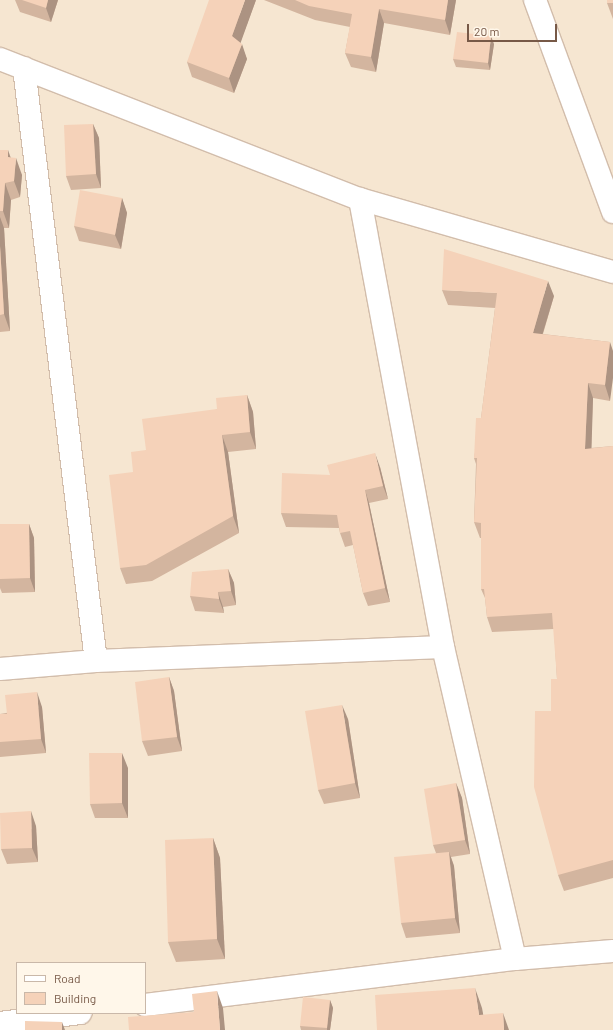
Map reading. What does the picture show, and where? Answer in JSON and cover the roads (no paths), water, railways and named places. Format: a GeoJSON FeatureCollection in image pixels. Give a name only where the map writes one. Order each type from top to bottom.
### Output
{"type":"FeatureCollection","features":[{"type":"Feature","properties":{"kind":"street"},"geometry":{"type":"LineString","coordinates":[[535,0],[613,212]]}},
{"type":"Feature","properties":{"kind":"street"},"geometry":{"type":"LineString","coordinates":[[0,59],[360,200],[613,272]]}},
{"type":"Feature","properties":{"kind":"street"},"geometry":{"type":"LineString","coordinates":[[24,68],[96,661]]}},
{"type":"Feature","properties":{"kind":"street"},"geometry":{"type":"LineString","coordinates":[[360,200],[443,646],[516,959]]}},
{"type":"Feature","properties":{"kind":"street"},"geometry":{"type":"LineString","coordinates":[[0,669],[96,661],[443,646]]}},
{"type":"Feature","properties":{"kind":"street"},"geometry":{"type":"LineString","coordinates":[[146,1005],[516,959],[613,950]]}},
{"type":"Feature","properties":{"kind":"street"},"geometry":{"type":"LineString","coordinates":[[0,1023],[72,1014]]}}]}
